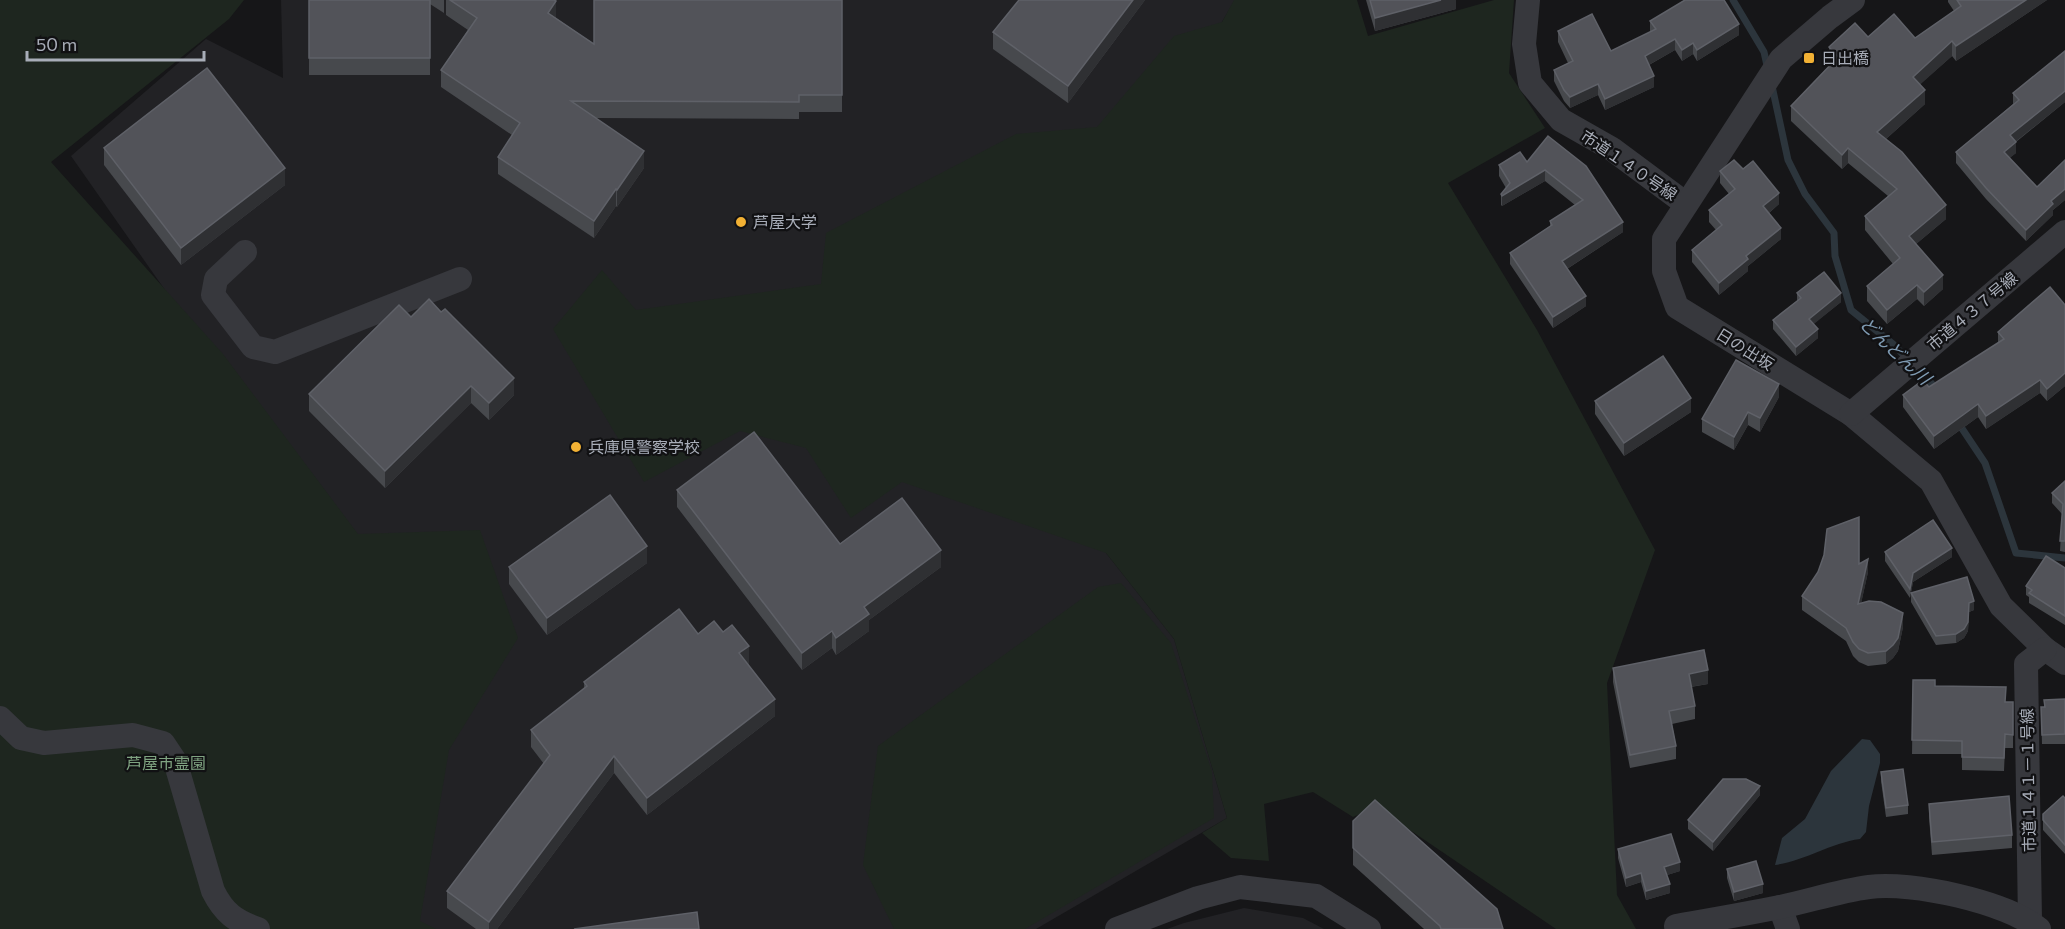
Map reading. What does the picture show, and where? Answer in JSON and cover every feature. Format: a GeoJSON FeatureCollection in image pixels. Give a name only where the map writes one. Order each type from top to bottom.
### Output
{"type":"FeatureCollection","features":[{"type":"Feature","properties":{"kind":"street","name":"市道１４０号線"},"geometry":{"type":"LineString","coordinates":[[1528,0],[1524,44],[1530,83],[1561,120],[1612,149],[1686,204]]}},
{"type":"Feature","properties":{"kind":"street","name":"日の出坂"},"geometry":{"type":"LineString","coordinates":[[1853,0],[1826,8],[1781,59],[1664,239],[1664,271],[1677,307],[1851,414],[1931,481],[2001,606],[2045,649],[2065,663]]}},
{"type":"Feature","properties":{"kind":"street","name":"市道４３７号線"},"geometry":{"type":"LineString","coordinates":[[1851,414],[2065,232]]}},
{"type":"Feature","properties":{"kind":"street"},"geometry":{"type":"LineString","coordinates":[[245,252],[216,279],[213,295],[253,347],[275,352],[460,279]]}},
{"type":"Feature","properties":{"kind":"street","name":"市道１４１－１号線"},"geometry":{"type":"LineString","coordinates":[[2035,925],[2026,663],[2045,649]]}},
{"type":"Feature","properties":{"kind":"street"},"geometry":{"type":"LineString","coordinates":[[0,718],[21,738],[44,743],[134,735],[163,743],[175,761],[213,891],[222,908],[241,923],[258,929]]}},
{"type":"Feature","properties":{"kind":"street"},"geometry":{"type":"LineString","coordinates":[[1676,926],[1784,918],[1870,886],[1911,887],[1984,902],[2035,925]]}},
{"type":"Feature","properties":{"kind":"street"},"geometry":{"type":"LineString","coordinates":[[1117,929],[1177,905],[1240,887],[1316,896],[1369,929]]}},
{"type":"Feature","properties":{"kind":"shaded area","name":"兵庫県警察学校"},"geometry":{"type":"Polygon","coordinates":[[[281,0],[1235,0],[1157,131],[1106,553],[1174,639],[1227,818],[1036,929],[418,929],[454,702],[71,156],[206,39],[283,78],[281,0]]]}},
{"type":"Feature","properties":{"kind":"shaded area"},"geometry":{"type":"Polygon","coordinates":[[[1862,739],[1870,740],[1880,754],[1866,832],[1860,839],[1775,865],[1782,838],[1805,819],[1831,771],[1862,739]]]}},
{"type":"Feature","properties":{"kind":"shaded area"},"geometry":{"type":"Polygon","coordinates":[[[1244,908],[1303,918],[1324,929],[1167,929],[1244,908]]]}},
{"type":"Feature","properties":{"kind":"green space","name":"芦屋市霊園"},"geometry":{"type":"Polygon","coordinates":[[[0,0],[244,0],[229,19],[51,162],[223,354],[358,534],[480,530],[518,638],[449,750],[420,921],[436,929],[0,929],[0,0]]]}},
{"type":"Feature","properties":{"kind":"green space"},"geometry":{"type":"Polygon","coordinates":[[[1234,0],[1357,0],[1368,36],[1494,0],[1514,0],[1509,73],[1545,128],[1448,183],[1537,330],[1655,550],[1607,683],[1617,895],[1636,929],[1556,929],[1376,807],[1353,817],[1313,792],[1264,804],[1269,861],[1231,858],[1202,833],[1227,818],[1174,639],[1106,553],[902,482],[851,518],[806,448],[740,431],[644,482],[553,329],[602,270],[636,310],[821,284],[826,233],[1016,134],[1097,127],[1174,36],[1222,22],[1234,0]]]}},
{"type":"Feature","properties":{"kind":"green space"},"geometry":{"type":"Polygon","coordinates":[[[1121,583],[1171,643],[1212,772],[1214,818],[1025,929],[894,929],[863,865],[878,746],[1098,587],[1121,583]]]}},
{"type":"Feature","properties":{"kind":"building"},"geometry":{"type":"Polygon","coordinates":[[[309,0],[430,0],[430,58],[309,58],[309,0]]]}},
{"type":"Feature","properties":{"kind":"building"},"geometry":{"type":"Polygon","coordinates":[[[450,0],[554,0],[556,1],[548,13],[594,44],[594,0],[842,0],[842,95],[799,95],[799,102],[571,101],[644,151],[594,221],[498,157],[520,123],[441,70],[477,18],[450,0]]]}},
{"type":"Feature","properties":{"kind":"building"},"geometry":{"type":"Polygon","coordinates":[[[1019,0],[1133,0],[1068,86],[993,32],[1019,0]]]}},
{"type":"Feature","properties":{"kind":"building"},"geometry":{"type":"Polygon","coordinates":[[[1370,0],[1441,0],[1375,18],[1370,0]]]}},
{"type":"Feature","properties":{"kind":"building"},"geometry":{"type":"Polygon","coordinates":[[[1685,0],[1724,0],[1739,24],[1697,50],[1693,43],[1682,50],[1675,39],[1645,56],[1654,76],[1605,99],[1598,84],[1570,97],[1564,90],[1554,70],[1573,61],[1558,31],[1592,14],[1611,51],[1656,29],[1650,21],[1685,0]]]}},
{"type":"Feature","properties":{"kind":"building"},"geometry":{"type":"Polygon","coordinates":[[[1957,0],[2026,0],[1956,46],[1952,41],[1913,77],[1925,90],[1877,132],[1902,152],[1946,205],[1909,236],[1943,275],[1924,292],[1917,285],[1887,310],[1867,286],[1900,258],[1865,216],[1897,189],[1848,148],[1842,155],[1791,106],[1838,57],[1829,47],[1855,23],[1868,37],[1894,14],[1915,38],[1961,6],[1957,0]]]}},
{"type":"Feature","properties":{"kind":"building"},"geometry":{"type":"Polygon","coordinates":[[[2065,51],[2065,91],[2010,135],[2016,142],[2004,152],[2037,187],[2065,160],[2065,189],[2051,201],[2053,204],[2026,230],[1956,152],[2019,100],[2013,93],[2065,51]]]}},
{"type":"Feature","properties":{"kind":"building"},"geometry":{"type":"Polygon","coordinates":[[[207,68],[285,168],[181,248],[104,148],[207,68]]]}},
{"type":"Feature","properties":{"kind":"building"},"geometry":{"type":"Polygon","coordinates":[[[1548,136],[1586,166],[1623,222],[1562,261],[1586,296],[1553,317],[1510,253],[1552,225],[1550,221],[1583,200],[1545,170],[1502,196],[1501,194],[1510,183],[1499,165],[1520,152],[1527,162],[1548,136]]]}},
{"type":"Feature","properties":{"kind":"building"},"geometry":{"type":"Polygon","coordinates":[[[1734,160],[1743,169],[1753,161],[1779,193],[1763,206],[1781,228],[1746,256],[1748,259],[1719,283],[1692,250],[1722,225],[1709,210],[1735,189],[1720,171],[1734,160]]]}},
{"type":"Feature","properties":{"kind":"building"},"geometry":{"type":"Polygon","coordinates":[[[1824,272],[1841,293],[1809,319],[1818,329],[1796,347],[1773,320],[1801,298],[1797,293],[1824,272]]]}},
{"type":"Feature","properties":{"kind":"building"},"geometry":{"type":"Polygon","coordinates":[[[2050,287],[2065,305],[2065,373],[2047,389],[2040,380],[1986,416],[1978,404],[1934,436],[1903,395],[1923,380],[1929,387],[2004,339],[1998,332],[2050,287]]]}},
{"type":"Feature","properties":{"kind":"building"},"geometry":{"type":"Polygon","coordinates":[[[429,299],[441,312],[445,309],[514,378],[489,403],[471,386],[385,471],[309,394],[399,305],[411,317],[429,299]]]}},
{"type":"Feature","properties":{"kind":"building"},"geometry":{"type":"Polygon","coordinates":[[[1663,356],[1691,398],[1624,443],[1595,401],[1663,356]]]}},
{"type":"Feature","properties":{"kind":"building"},"geometry":{"type":"Polygon","coordinates":[[[1736,360],[1779,384],[1760,418],[1748,412],[1734,437],[1702,419],[1736,360]]]}},
{"type":"Feature","properties":{"kind":"building"},"geometry":{"type":"Polygon","coordinates":[[[754,432],[840,544],[902,498],[941,550],[864,607],[869,614],[836,638],[832,631],[802,653],[677,490],[754,432]]]}},
{"type":"Feature","properties":{"kind":"building"},"geometry":{"type":"Polygon","coordinates":[[[2065,481],[2065,541],[2060,541],[2063,504],[2052,493],[2065,481]]]}},
{"type":"Feature","properties":{"kind":"building"},"geometry":{"type":"Polygon","coordinates":[[[610,495],[647,546],[547,618],[509,567],[610,495]]]}},
{"type":"Feature","properties":{"kind":"building"},"geometry":{"type":"Polygon","coordinates":[[[1859,517],[1859,564],[1868,559],[1858,604],[1869,601],[1881,602],[1903,613],[1898,638],[1886,651],[1868,653],[1859,649],[1846,628],[1802,596],[1818,572],[1824,555],[1827,529],[1859,517]]]}},
{"type":"Feature","properties":{"kind":"building"},"geometry":{"type":"Polygon","coordinates":[[[1933,520],[1952,548],[1913,573],[1910,589],[1885,552],[1933,520]]]}},
{"type":"Feature","properties":{"kind":"building"},"geometry":{"type":"Polygon","coordinates":[[[2046,556],[2065,568],[2065,616],[2029,593],[2032,590],[2026,586],[2046,556]]]}},
{"type":"Feature","properties":{"kind":"building"},"geometry":{"type":"Polygon","coordinates":[[[1967,577],[1974,601],[1969,603],[1968,622],[1964,629],[1956,634],[1936,636],[1911,593],[1967,577]]]}},
{"type":"Feature","properties":{"kind":"building"},"geometry":{"type":"Polygon","coordinates":[[[679,609],[698,634],[714,621],[723,632],[732,625],[749,646],[739,653],[775,699],[647,798],[614,756],[489,922],[447,891],[550,755],[531,730],[587,686],[584,682],[679,609]]]}},
{"type":"Feature","properties":{"kind":"building"},"geometry":{"type":"Polygon","coordinates":[[[1704,650],[1708,670],[1689,674],[1695,706],[1669,711],[1676,746],[1630,755],[1613,668],[1704,650]]]}},
{"type":"Feature","properties":{"kind":"building"},"geometry":{"type":"Polygon","coordinates":[[[1913,680],[1935,680],[1935,686],[2006,687],[2005,702],[2013,702],[2013,735],[2005,734],[2004,758],[1962,757],[1962,741],[1912,740],[1913,680]]]}},
{"type":"Feature","properties":{"kind":"building"},"geometry":{"type":"Polygon","coordinates":[[[2065,699],[2065,734],[2042,735],[2041,707],[2045,707],[2044,700],[2065,699]]]}},
{"type":"Feature","properties":{"kind":"building"},"geometry":{"type":"Polygon","coordinates":[[[1903,769],[1908,805],[1886,808],[1881,772],[1903,769]]]}},
{"type":"Feature","properties":{"kind":"building"},"geometry":{"type":"Polygon","coordinates":[[[1723,779],[1746,779],[1760,786],[1713,842],[1688,820],[1723,779]]]}},
{"type":"Feature","properties":{"kind":"building"},"geometry":{"type":"Polygon","coordinates":[[[2009,796],[2012,835],[1932,842],[1929,804],[2009,796]]]}},
{"type":"Feature","properties":{"kind":"building"},"geometry":{"type":"Polygon","coordinates":[[[2063,796],[2065,798],[2065,845],[2043,820],[2043,814],[2063,796]]]}},
{"type":"Feature","properties":{"kind":"building"},"geometry":{"type":"Polygon","coordinates":[[[1375,800],[1497,909],[1503,929],[1441,929],[1353,848],[1353,821],[1375,800]]]}},
{"type":"Feature","properties":{"kind":"building"},"geometry":{"type":"Polygon","coordinates":[[[1671,834],[1680,862],[1664,867],[1670,884],[1646,891],[1641,873],[1626,878],[1618,849],[1671,834]]]}},
{"type":"Feature","properties":{"kind":"building"},"geometry":{"type":"Polygon","coordinates":[[[1756,861],[1763,884],[1734,892],[1727,869],[1756,861]]]}},
{"type":"Feature","properties":{"kind":"building"},"geometry":{"type":"Polygon","coordinates":[[[697,912],[699,929],[574,929],[697,912]]]}},
{"type":"Feature","properties":{"kind":"waterway","name":"どんどん川"},"geometry":{"type":"LineString","coordinates":[[1733,0],[1764,52],[1768,70]]}},
{"type":"Feature","properties":{"kind":"waterway","name":"どんどん川"},"geometry":{"type":"LineString","coordinates":[[1772,86],[1788,160],[1805,194],[1834,233],[1835,256],[1851,310],[1893,344],[1938,391]]}},
{"type":"Feature","properties":{"kind":"waterway","name":"どんどん川"},"geometry":{"type":"LineString","coordinates":[[1957,421],[1985,463],[2016,553],[2065,558]]}},
{"type":"Feature","properties":{"kind":"place","name":"日出橋"},"geometry":{"type":"Point","coordinates":[1809,58]}},
{"type":"Feature","properties":{"kind":"place","name":"芦屋大学"},"geometry":{"type":"Point","coordinates":[741,222]}},
{"type":"Feature","properties":{"kind":"place","name":"兵庫県警察学校"},"geometry":{"type":"Point","coordinates":[576,447]}}]}
